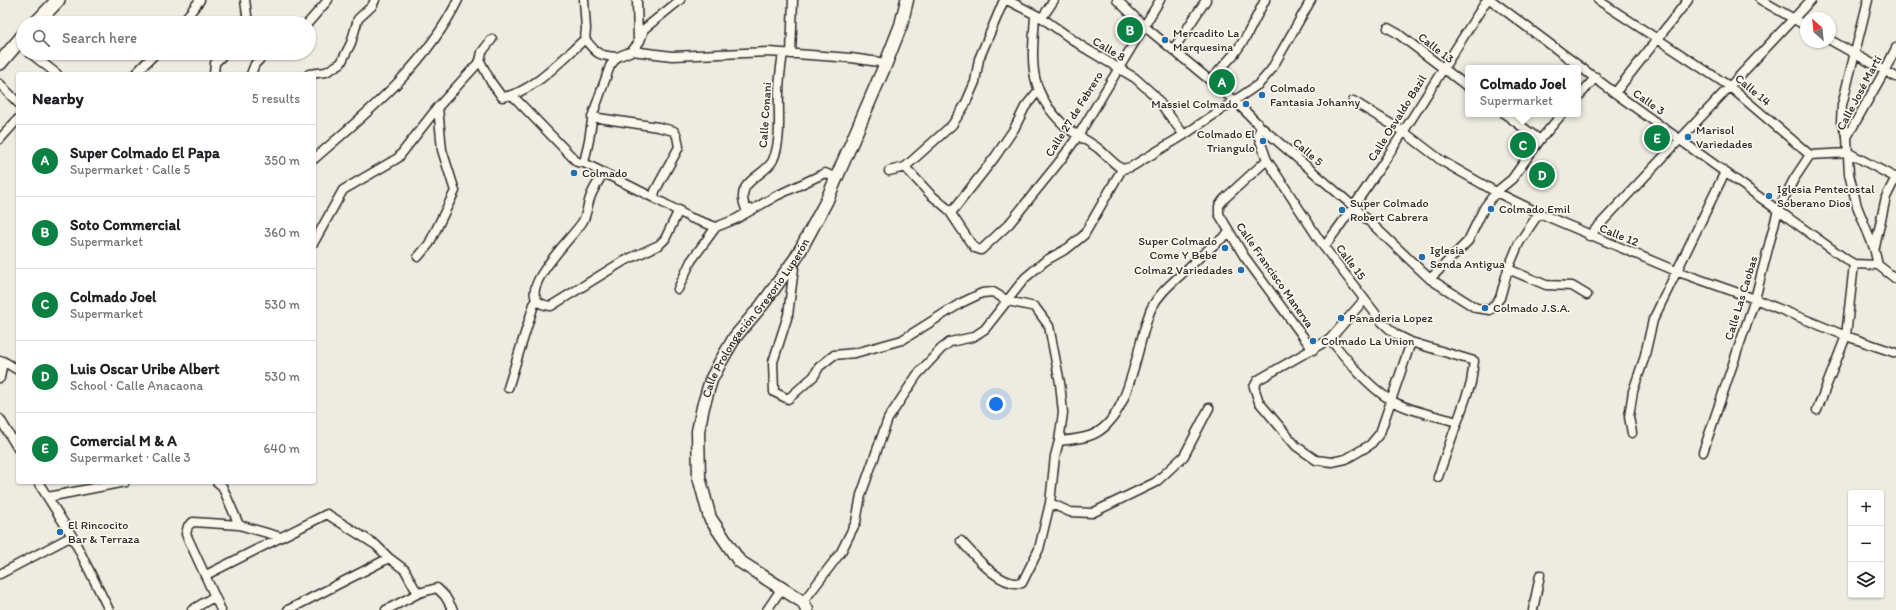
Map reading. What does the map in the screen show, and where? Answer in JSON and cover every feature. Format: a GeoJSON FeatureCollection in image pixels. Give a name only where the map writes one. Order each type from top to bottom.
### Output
{"type":"FeatureCollection","features":[{"type":"Feature","properties":{"kind":"main road"},"geometry":{"type":"LineString","coordinates":[[43,16],[58,0]]}},
{"type":"Feature","properties":{"kind":"main road"},"geometry":{"type":"LineString","coordinates":[[0,63],[16,47]]}},
{"type":"Feature","properties":{"kind":"street"},"geometry":{"type":"LineString","coordinates":[[187,16],[200,0]]}},
{"type":"Feature","properties":{"kind":"street"},"geometry":{"type":"LineString","coordinates":[[245,0],[247,16]]}},
{"type":"Feature","properties":{"kind":"street"},"geometry":{"type":"LineString","coordinates":[[314,16],[328,0]]}},
{"type":"Feature","properties":{"kind":"street"},"geometry":{"type":"LineString","coordinates":[[316,73],[326,72],[341,63],[351,43],[358,19],[372,6],[375,0]]}},
{"type":"Feature","properties":{"kind":"street"},"geometry":{"type":"LineString","coordinates":[[316,157],[401,80],[432,44],[449,19],[458,0]]}},
{"type":"Feature","properties":{"kind":"street"},"geometry":{"type":"LineString","coordinates":[[480,61],[502,97],[513,96],[540,79],[585,39],[586,29],[584,0]]}},
{"type":"Feature","properties":{"kind":"street"},"geometry":{"type":"LineString","coordinates":[[637,0],[638,43]]}},
{"type":"Feature","properties":{"kind":"street"},"geometry":{"type":"LineString","coordinates":[[632,51],[638,43],[644,29],[680,0]]}},
{"type":"Feature","properties":{"kind":"street","name":"Calle Conani"},"geometry":{"type":"LineString","coordinates":[[753,209],[746,209],[743,195],[745,187],[773,161],[777,140],[779,90],[787,53],[793,0]]}},
{"type":"Feature","properties":{"kind":"street","name":"Calle Prolongación Gregorio Luperón"},"geometry":{"type":"LineString","coordinates":[[805,606],[782,588],[739,561],[710,518],[699,477],[697,453],[698,431],[711,380],[721,361],[735,337],[762,305],[796,258],[814,225],[886,63],[901,25],[907,0]]}},
{"type":"Feature","properties":{"kind":"street"},"geometry":{"type":"LineString","coordinates":[[889,171],[906,167],[952,126],[965,105],[975,82],[979,59],[1006,0]]}},
{"type":"Feature","properties":{"kind":"street","name":"Calle 8"},"geometry":{"type":"LineString","coordinates":[[1006,0],[1039,17],[1117,69],[1135,78],[1154,95],[1184,135]]}},
{"type":"Feature","properties":{"kind":"street"},"geometry":{"type":"LineString","coordinates":[[1054,0],[1039,17],[1032,58],[1033,73],[1038,91],[1064,125],[1099,149],[1112,162],[1122,169],[1131,167],[1184,135],[1259,84],[1271,70],[1311,0]]}},
{"type":"Feature","properties":{"kind":"street","name":"Calle 5"},"geometry":{"type":"LineString","coordinates":[[1117,0],[1144,26],[1235,101],[1261,127],[1354,207],[1430,279],[1476,308],[1490,310],[1500,298],[1508,269]]}},
{"type":"Feature","properties":{"kind":"street","name":"Calle 27 de Febrero"},"geometry":{"type":"LineString","coordinates":[[950,213],[975,248],[981,250],[1009,224],[1060,161],[1078,136],[1160,0]]}},
{"type":"Feature","properties":{"kind":"street"},"geometry":{"type":"LineString","coordinates":[[1173,50],[1206,0]]}},
{"type":"Feature","properties":{"kind":"street"},"geometry":{"type":"LineString","coordinates":[[1210,81],[1235,53],[1246,37],[1265,0]]}},
{"type":"Feature","properties":{"kind":"street","name":"Calle Osvaldo Bazil"},"geometry":{"type":"LineString","coordinates":[[1324,247],[1354,207],[1404,132],[1487,0]]}},
{"type":"Feature","properties":{"kind":"street","name":"Calle 3"},"geometry":{"type":"LineString","coordinates":[[1492,0],[1580,65]]}},
{"type":"Feature","properties":{"kind":"street","name":"Calle 14"},"geometry":{"type":"LineString","coordinates":[[1598,0],[1729,86],[1810,155]]}},
{"type":"Feature","properties":{"kind":"street"},"geometry":{"type":"LineString","coordinates":[[1615,93],[1688,0]]}},
{"type":"Feature","properties":{"kind":"street"},"geometry":{"type":"LineString","coordinates":[[1761,0],[1800,23]]}},
{"type":"Feature","properties":{"kind":"street"},"geometry":{"type":"LineString","coordinates":[[1589,236],[1811,0]]}},
{"type":"Feature","properties":{"kind":"street"},"geometry":{"type":"LineString","coordinates":[[1847,137],[1842,122],[1842,104],[1868,0]]}},
{"type":"Feature","properties":{"kind":"street","name":"Calle 13"},"geometry":{"type":"LineString","coordinates":[[1388,28],[1465,85]]}},
{"type":"Feature","properties":{"kind":"street"},"geometry":{"type":"LineString","coordinates":[[316,238],[343,190],[398,158],[438,107],[480,61],[482,52],[492,39]]}},
{"type":"Feature","properties":{"kind":"street"},"geometry":{"type":"LineString","coordinates":[[585,39],[596,53],[604,56],[617,57],[632,51],[672,56],[769,52],[851,58],[886,63]]}},
{"type":"Feature","properties":{"kind":"street"},"geometry":{"type":"LineString","coordinates":[[1836,43],[1884,72],[1896,77]]}},
{"type":"Feature","properties":{"kind":"street","name":"Calle José Martí"},"geometry":{"type":"LineString","coordinates":[[1878,265],[1874,248],[1857,206],[1849,174],[1847,137],[1896,48]]}},
{"type":"Feature","properties":{"kind":"street"},"geometry":{"type":"LineString","coordinates":[[584,163],[592,117],[610,66],[617,57]]}},
{"type":"Feature","properties":{"kind":"street"},"geometry":{"type":"LineString","coordinates":[[39,60],[55,72]]}},
{"type":"Feature","properties":{"kind":"street"},"geometry":{"type":"LineString","coordinates":[[137,72],[149,60]]}},
{"type":"Feature","properties":{"kind":"street"},"geometry":{"type":"LineString","coordinates":[[214,72],[215,62],[217,60]]}},
{"type":"Feature","properties":{"kind":"street"},"geometry":{"type":"LineString","coordinates":[[252,72],[255,64],[259,60]]}},
{"type":"Feature","properties":{"kind":"street","name":"Calle 3"},"geometry":{"type":"LineString","coordinates":[[1581,66],[1615,93],[1680,138],[1854,264]]}},
{"type":"Feature","properties":{"kind":"street"},"geometry":{"type":"LineString","coordinates":[[1581,94],[1596,77]]}},
{"type":"Feature","properties":{"kind":"street"},"geometry":{"type":"LineString","coordinates":[[0,84],[16,101]]}},
{"type":"Feature","properties":{"kind":"street"},"geometry":{"type":"LineString","coordinates":[[906,167],[930,194],[948,209],[950,213],[995,157],[1014,130],[1025,107],[1038,91]]}},
{"type":"Feature","properties":{"kind":"street"},"geometry":{"type":"LineString","coordinates":[[513,96],[573,160],[584,163],[679,210],[692,218],[716,227]]}},
{"type":"Feature","properties":{"kind":"street","name":"Calle 12"},"geometry":{"type":"LineString","coordinates":[[1353,101],[1404,132],[1442,161],[1496,192],[1539,213],[1589,236],[1676,271],[1755,299],[1846,336],[1896,353]]}},
{"type":"Feature","properties":{"kind":"street"},"geometry":{"type":"LineString","coordinates":[[418,257],[429,244],[455,191],[442,150],[438,107]]}},
{"type":"Feature","properties":{"kind":"street"},"geometry":{"type":"LineString","coordinates":[[592,117],[658,127],[674,131],[677,136],[679,147],[655,191],[654,198]]}},
{"type":"Feature","properties":{"kind":"street"},"geometry":{"type":"LineString","coordinates":[[1509,117],[1540,140]]}},
{"type":"Feature","properties":{"kind":"street"},"geometry":{"type":"LineString","coordinates":[[1430,279],[1468,241],[1484,208],[1496,192],[1512,179],[1540,140],[1559,117]]}},
{"type":"Feature","properties":{"kind":"street"},"geometry":{"type":"LineString","coordinates":[[0,139],[16,121]]}},
{"type":"Feature","properties":{"kind":"street","name":"Calle 15"},"geometry":{"type":"LineString","coordinates":[[1261,127],[1258,135],[1267,160],[1324,247],[1364,300],[1395,334],[1411,342],[1474,361],[1471,383],[1457,422]]}},
{"type":"Feature","properties":{"kind":"street"},"geometry":{"type":"LineString","coordinates":[[1810,155],[1849,153],[1896,178],[1886,198],[1874,248]]}},
{"type":"Feature","properties":{"kind":"street","name":"Calle Las Caobas"},"geometry":{"type":"LineString","coordinates":[[1703,452],[1755,299],[1778,210],[1794,179],[1810,155]]}},
{"type":"Feature","properties":{"kind":"street","name":"Calle Francisco Manerva"},"geometry":{"type":"LineString","coordinates":[[1267,160],[1224,199],[1219,206],[1219,214],[1229,233],[1313,350]]}},
{"type":"Feature","properties":{"kind":"street"},"geometry":{"type":"LineString","coordinates":[[805,606],[841,552],[856,522],[860,495],[888,419],[917,375],[941,349],[950,342],[973,337],[985,330],[1025,278],[1045,261],[1068,248],[1084,235],[1122,169]]}},
{"type":"Feature","properties":{"kind":"street"},"geometry":{"type":"LineString","coordinates":[[1632,433],[1629,417],[1633,391],[1644,359],[1653,320],[1725,172]]}},
{"type":"Feature","properties":{"kind":"street"},"geometry":{"type":"LineString","coordinates":[[508,388],[536,298],[536,284],[554,256],[582,222],[590,198],[603,173]]}},
{"type":"Feature","properties":{"kind":"street"},"geometry":{"type":"LineString","coordinates":[[678,289],[691,261],[716,227],[736,219],[776,196],[825,173],[836,178]]}},
{"type":"Feature","properties":{"kind":"street"},"geometry":{"type":"LineString","coordinates":[[536,298],[543,305],[552,306],[622,262],[659,245],[665,239],[679,210]]}},
{"type":"Feature","properties":{"kind":"street"},"geometry":{"type":"LineString","coordinates":[[1539,213],[1518,243],[1508,269],[1546,284],[1572,286],[1587,295]]}},
{"type":"Feature","properties":{"kind":"street"},"geometry":{"type":"LineString","coordinates":[[1059,441],[1090,436],[1107,427],[1127,392],[1152,309],[1163,290],[1204,251],[1229,233]]}},
{"type":"Feature","properties":{"kind":"street"},"geometry":{"type":"LineString","coordinates":[[796,258],[788,315],[773,362],[774,392],[788,399],[814,376],[819,367],[834,355],[862,352],[902,340],[961,303],[982,293],[993,292],[1008,301],[1035,307],[1049,326],[1060,383],[1063,413],[1055,456],[1050,503],[1039,549],[1022,583],[1015,584],[990,571],[960,540]]}},
{"type":"Feature","properties":{"kind":"street"},"geometry":{"type":"LineString","coordinates":[[1817,410],[1846,336],[1854,264],[1878,265],[1896,279]]}},
{"type":"Feature","properties":{"kind":"street"},"geometry":{"type":"LineString","coordinates":[[1364,300],[1330,339],[1258,380],[1254,387],[1259,402],[1296,446],[1316,460],[1332,462],[1346,459],[1370,445],[1380,433],[1411,342]]}},
{"type":"Feature","properties":{"kind":"street"},"geometry":{"type":"LineString","coordinates":[[1330,339],[1352,366],[1390,400],[1414,410],[1457,422],[1438,477]]}},
{"type":"Feature","properties":{"kind":"street"},"geometry":{"type":"LineString","coordinates":[[0,374],[2,361],[16,369]]}},
{"type":"Feature","properties":{"kind":"street"},"geometry":{"type":"LineString","coordinates":[[1050,503],[1070,512],[1092,514],[1156,482],[1184,456],[1209,408]]}},
{"type":"Feature","properties":{"kind":"street"},"geometry":{"type":"LineString","coordinates":[[0,419],[16,446]]}},
{"type":"Feature","properties":{"kind":"street"},"geometry":{"type":"LineString","coordinates":[[39,484],[72,536],[109,610]]}},
{"type":"Feature","properties":{"kind":"street"},"geometry":{"type":"LineString","coordinates":[[48,497],[115,484]]}},
{"type":"Feature","properties":{"kind":"street"},"geometry":{"type":"LineString","coordinates":[[220,484],[222,486],[239,525]]}},
{"type":"Feature","properties":{"kind":"street"},"geometry":{"type":"LineString","coordinates":[[206,575],[327,514],[376,545],[389,558],[405,570],[414,587],[419,592]]}},
{"type":"Feature","properties":{"kind":"street"},"geometry":{"type":"LineString","coordinates":[[221,610],[186,534],[188,526],[193,522],[239,525],[281,537]]}},
{"type":"Feature","properties":{"kind":"street"},"geometry":{"type":"LineString","coordinates":[[0,574],[72,536]]}},
{"type":"Feature","properties":{"kind":"street"},"geometry":{"type":"LineString","coordinates":[[288,610],[389,558]]}},
{"type":"Feature","properties":{"kind":"street"},"geometry":{"type":"LineString","coordinates":[[1533,610],[1540,575]]}},
{"type":"Feature","properties":{"kind":"street"},"geometry":{"type":"LineString","coordinates":[[386,610],[419,592],[437,588],[445,596],[453,610]]}},
{"type":"Feature","properties":{"kind":"street"},"geometry":{"type":"LineString","coordinates":[[767,610],[782,588]]}},
{"type":"Feature","properties":{"kind":"street"},"geometry":{"type":"LineString","coordinates":[[192,610],[215,596]]}},
{"type":"Feature","properties":{"kind":"place","name":"Soto Commercial"},"geometry":{"type":"Point","coordinates":[1130,30]}},
{"type":"Feature","properties":{"kind":"place","name":"Mercadito La Marquesina"},"geometry":{"type":"Point","coordinates":[1165,40]}},
{"type":"Feature","properties":{"kind":"place","name":"Super Colmado El Papa"},"geometry":{"type":"Point","coordinates":[1222,82]}},
{"type":"Feature","properties":{"kind":"place","name":"Colmado Fantasia Johanny"},"geometry":{"type":"Point","coordinates":[1262,95]}},
{"type":"Feature","properties":{"kind":"place","name":"Massiel Colmado"},"geometry":{"type":"Point","coordinates":[1246,104]}},
{"type":"Feature","properties":{"kind":"place","name":"Marisol Variedades"},"geometry":{"type":"Point","coordinates":[1688,137]}},
{"type":"Feature","properties":{"kind":"place","name":"Comercial M & A"},"geometry":{"type":"Point","coordinates":[1657,138]}},
{"type":"Feature","properties":{"kind":"place","name":"Colmado El Triangulo"},"geometry":{"type":"Point","coordinates":[1263,141]}},
{"type":"Feature","properties":{"kind":"place","name":"Colmado Joel"},"geometry":{"type":"Point","coordinates":[1523,145]}},
{"type":"Feature","properties":{"kind":"place","name":"Colmado"},"geometry":{"type":"Point","coordinates":[574,173]}},
{"type":"Feature","properties":{"kind":"place","name":"Luis Oscar Uribe Albert"},"geometry":{"type":"Point","coordinates":[1542,175]}},
{"type":"Feature","properties":{"kind":"place","name":"Iglesia Pentecostal Soberano Dios"},"geometry":{"type":"Point","coordinates":[1769,196]}},
{"type":"Feature","properties":{"kind":"place","name":"Colmado Emil"},"geometry":{"type":"Point","coordinates":[1491,209]}},
{"type":"Feature","properties":{"kind":"place","name":"Super Colmado Robert Cabrera"},"geometry":{"type":"Point","coordinates":[1342,210]}},
{"type":"Feature","properties":{"kind":"place","name":"Super Colmado Come Y Bebe"},"geometry":{"type":"Point","coordinates":[1225,248]}},
{"type":"Feature","properties":{"kind":"place","name":"Iglesia Senda Antigua"},"geometry":{"type":"Point","coordinates":[1422,257]}},
{"type":"Feature","properties":{"kind":"place","name":"Colma2 Variedades"},"geometry":{"type":"Point","coordinates":[1241,270]}},
{"type":"Feature","properties":{"kind":"place","name":"Colmado J.S.A."},"geometry":{"type":"Point","coordinates":[1485,308]}},
{"type":"Feature","properties":{"kind":"place","name":"Panaderia Lopez"},"geometry":{"type":"Point","coordinates":[1341,318]}},
{"type":"Feature","properties":{"kind":"place","name":"Colmado La Union"},"geometry":{"type":"Point","coordinates":[1313,341]}},
{"type":"Feature","properties":{"kind":"place","name":"El Rincocito Bar & Terraza"},"geometry":{"type":"Point","coordinates":[60,532]}}]}
